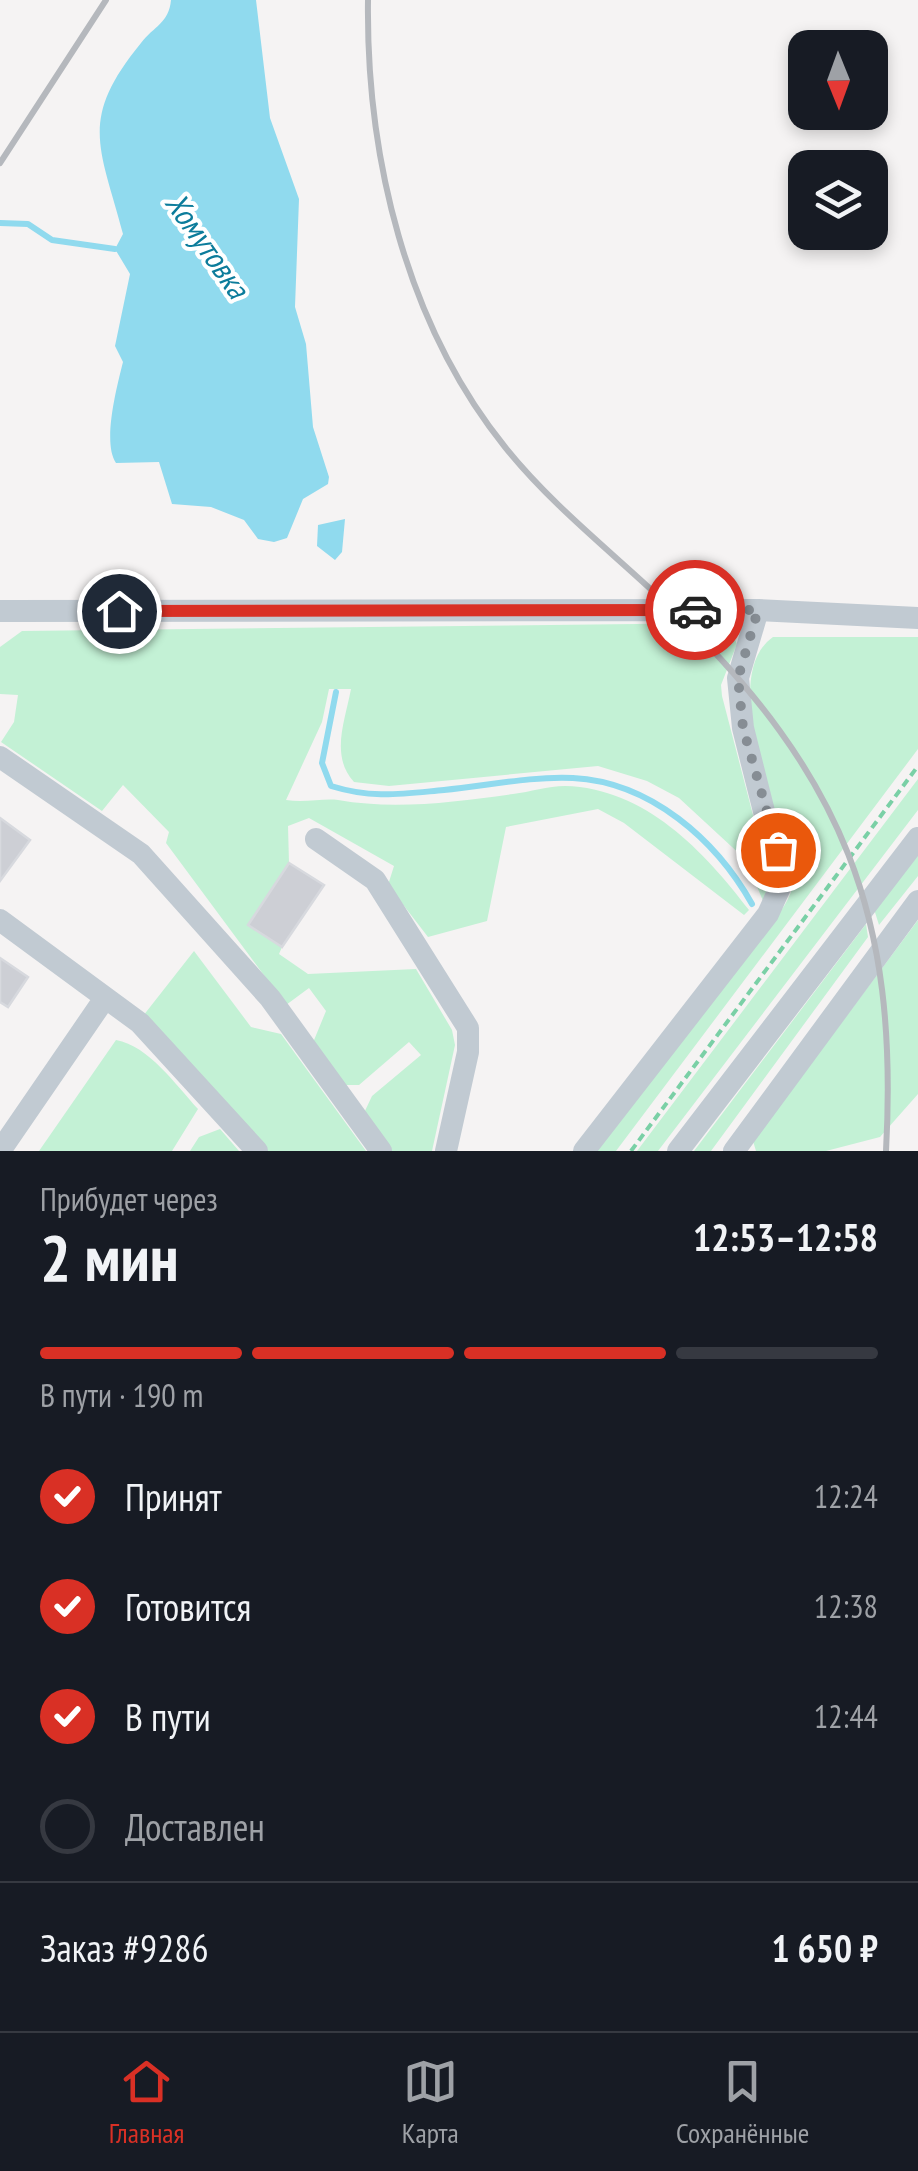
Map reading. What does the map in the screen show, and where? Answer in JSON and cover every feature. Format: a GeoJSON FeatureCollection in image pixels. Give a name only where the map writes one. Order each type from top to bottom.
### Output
{"type":"FeatureCollection","features":[{"type":"Feature","properties":{"kind":"street"},"geometry":{"type":"LineString","coordinates":[[584,1151],[768,914],[782,884],[743,728],[738,678],[758,610]]}},
{"type":"Feature","properties":{"kind":"street"},"geometry":{"type":"LineString","coordinates":[[0,612],[758,610],[918,618]]}},
{"type":"Feature","properties":{"kind":"street"},"geometry":{"type":"LineString","coordinates":[[0,757],[141,854],[270,998],[381,1151]]}},
{"type":"Feature","properties":{"kind":"street"},"geometry":{"type":"LineString","coordinates":[[678,1151],[918,838]]}},
{"type":"Feature","properties":{"kind":"street"},"geometry":{"type":"LineString","coordinates":[[316,840],[374,880],[468,1028],[468,1052],[446,1151]]}},
{"type":"Feature","properties":{"kind":"street"},"geometry":{"type":"LineString","coordinates":[[734,1151],[918,901]]}},
{"type":"Feature","properties":{"kind":"street"},"geometry":{"type":"LineString","coordinates":[[0,920],[140,1023],[257,1151]]}},
{"type":"Feature","properties":{"kind":"street"},"geometry":{"type":"LineString","coordinates":[[0,1151],[105,998]]}},
{"type":"Feature","properties":{"kind":"path"},"geometry":{"type":"LineString","coordinates":[[631,1151],[918,766]]}},
{"type":"Feature","properties":{"kind":"green space"},"geometry":{"type":"Polygon","coordinates":[[[721,623],[730,628],[737,644],[721,685],[722,696],[772,888],[764,903],[745,859],[679,798],[647,781],[598,766],[389,786],[354,782],[341,750],[351,689],[329,689],[322,722],[286,800],[403,805],[469,800],[559,786],[594,789],[647,811],[670,827],[713,866],[749,910],[744,915],[624,823],[598,809],[506,827],[487,921],[428,937],[388,885],[394,866],[309,818],[288,826],[289,863],[248,925],[282,947],[279,954],[308,974],[416,969],[452,1030],[455,1045],[432,1151],[387,1151],[364,1113],[372,1096],[421,1055],[409,1042],[359,1085],[341,1085],[312,1045],[326,1011],[309,988],[286,1005],[166,843],[169,832],[123,785],[102,811],[1,742],[14,722],[18,695],[0,694],[0,647],[22,631],[721,623]]]}},
{"type":"Feature","properties":{"kind":"green space"},"geometry":{"type":"Polygon","coordinates":[[[773,637],[918,637],[918,749],[616,1151],[596,1151],[791,893],[792,870],[761,765],[750,704],[751,677],[758,654],[773,637]]]}},
{"type":"Feature","properties":{"kind":"green space"},"geometry":{"type":"Polygon","coordinates":[[[918,779],[918,810],[658,1151],[637,1151],[918,779]]]}},
{"type":"Feature","properties":{"kind":"green space"},"geometry":{"type":"Polygon","coordinates":[[[918,852],[918,876],[879,925],[874,909],[918,852]]]}},
{"type":"Feature","properties":{"kind":"green space"},"geometry":{"type":"Polygon","coordinates":[[[918,920],[918,1094],[880,1137],[826,1151],[756,1151],[753,1141],[918,920]]]}},
{"type":"Feature","properties":{"kind":"green space"},"geometry":{"type":"Polygon","coordinates":[[[866,924],[868,937],[711,1151],[694,1151],[866,924]]]}},
{"type":"Feature","properties":{"kind":"green space"},"geometry":{"type":"Polygon","coordinates":[[[194,951],[251,1027],[281,1034],[366,1151],[266,1151],[143,1016],[194,951]]]}},
{"type":"Feature","properties":{"kind":"green space"},"geometry":{"type":"Polygon","coordinates":[[[116,1040],[150,1058],[198,1109],[172,1151],[39,1151],[116,1040]]]}},
{"type":"Feature","properties":{"kind":"green space"},"geometry":{"type":"Polygon","coordinates":[[[220,1129],[239,1151],[190,1151],[199,1137],[220,1129]]]}},
{"type":"Feature","properties":{"kind":"water"},"geometry":{"type":"Polygon","coordinates":[[[171,0],[256,0],[270,118],[299,199],[295,307],[306,344],[313,427],[329,477],[328,484],[303,499],[287,538],[274,542],[258,539],[244,520],[211,507],[172,504],[159,462],[116,463],[112,454],[112,414],[123,362],[115,346],[130,274],[115,249],[123,234],[102,155],[102,114],[121,70],[164,19],[171,0]]]}},
{"type":"Feature","properties":{"kind":"water"},"geometry":{"type":"Polygon","coordinates":[[[345,519],[342,552],[335,560],[317,546],[318,525],[345,519]]]}},
{"type":"Feature","properties":{"kind":"building"},"geometry":{"type":"Polygon","coordinates":[[[0,818],[30,840],[0,881],[0,818]]]}},
{"type":"Feature","properties":{"kind":"building"},"geometry":{"type":"Polygon","coordinates":[[[289,863],[324,885],[282,947],[248,925],[289,863]]]}},
{"type":"Feature","properties":{"kind":"building"},"geometry":{"type":"Polygon","coordinates":[[[0,958],[28,977],[8,1007],[0,1002],[0,958]]]}},
{"type":"Feature","properties":{"kind":"waterway"},"geometry":{"type":"LineString","coordinates":[[0,223],[28,224],[52,240],[115,249]]}},
{"type":"Feature","properties":{"kind":"waterway","name":"Хомутовка"},"geometry":{"type":"LineString","coordinates":[[336,692],[322,763],[331,786],[387,794],[541,778],[602,782],[629,790],[678,819],[720,858],[752,904]]}},
{"type":"Feature","properties":{"kind":"railway"},"geometry":{"type":"LineString","coordinates":[[0,163],[106,0]]}},
{"type":"Feature","properties":{"kind":"railway"},"geometry":{"type":"LineString","coordinates":[[368,0],[369,59],[384,178],[418,293],[471,399],[524,469],[673,610],[731,671],[780,731],[819,791],[848,854],[869,920],[882,990],[888,1067],[886,1151]]}},
{"type":"Feature","properties":{"kind":"way so far"},"geometry":{"type":"LineString","coordinates":[[695,610],[758,610],[738,678],[743,728],[778,850]]}},
{"type":"Feature","properties":{"kind":"route"},"geometry":{"type":"LineString","coordinates":[[119,611],[695,610]]}}]}
